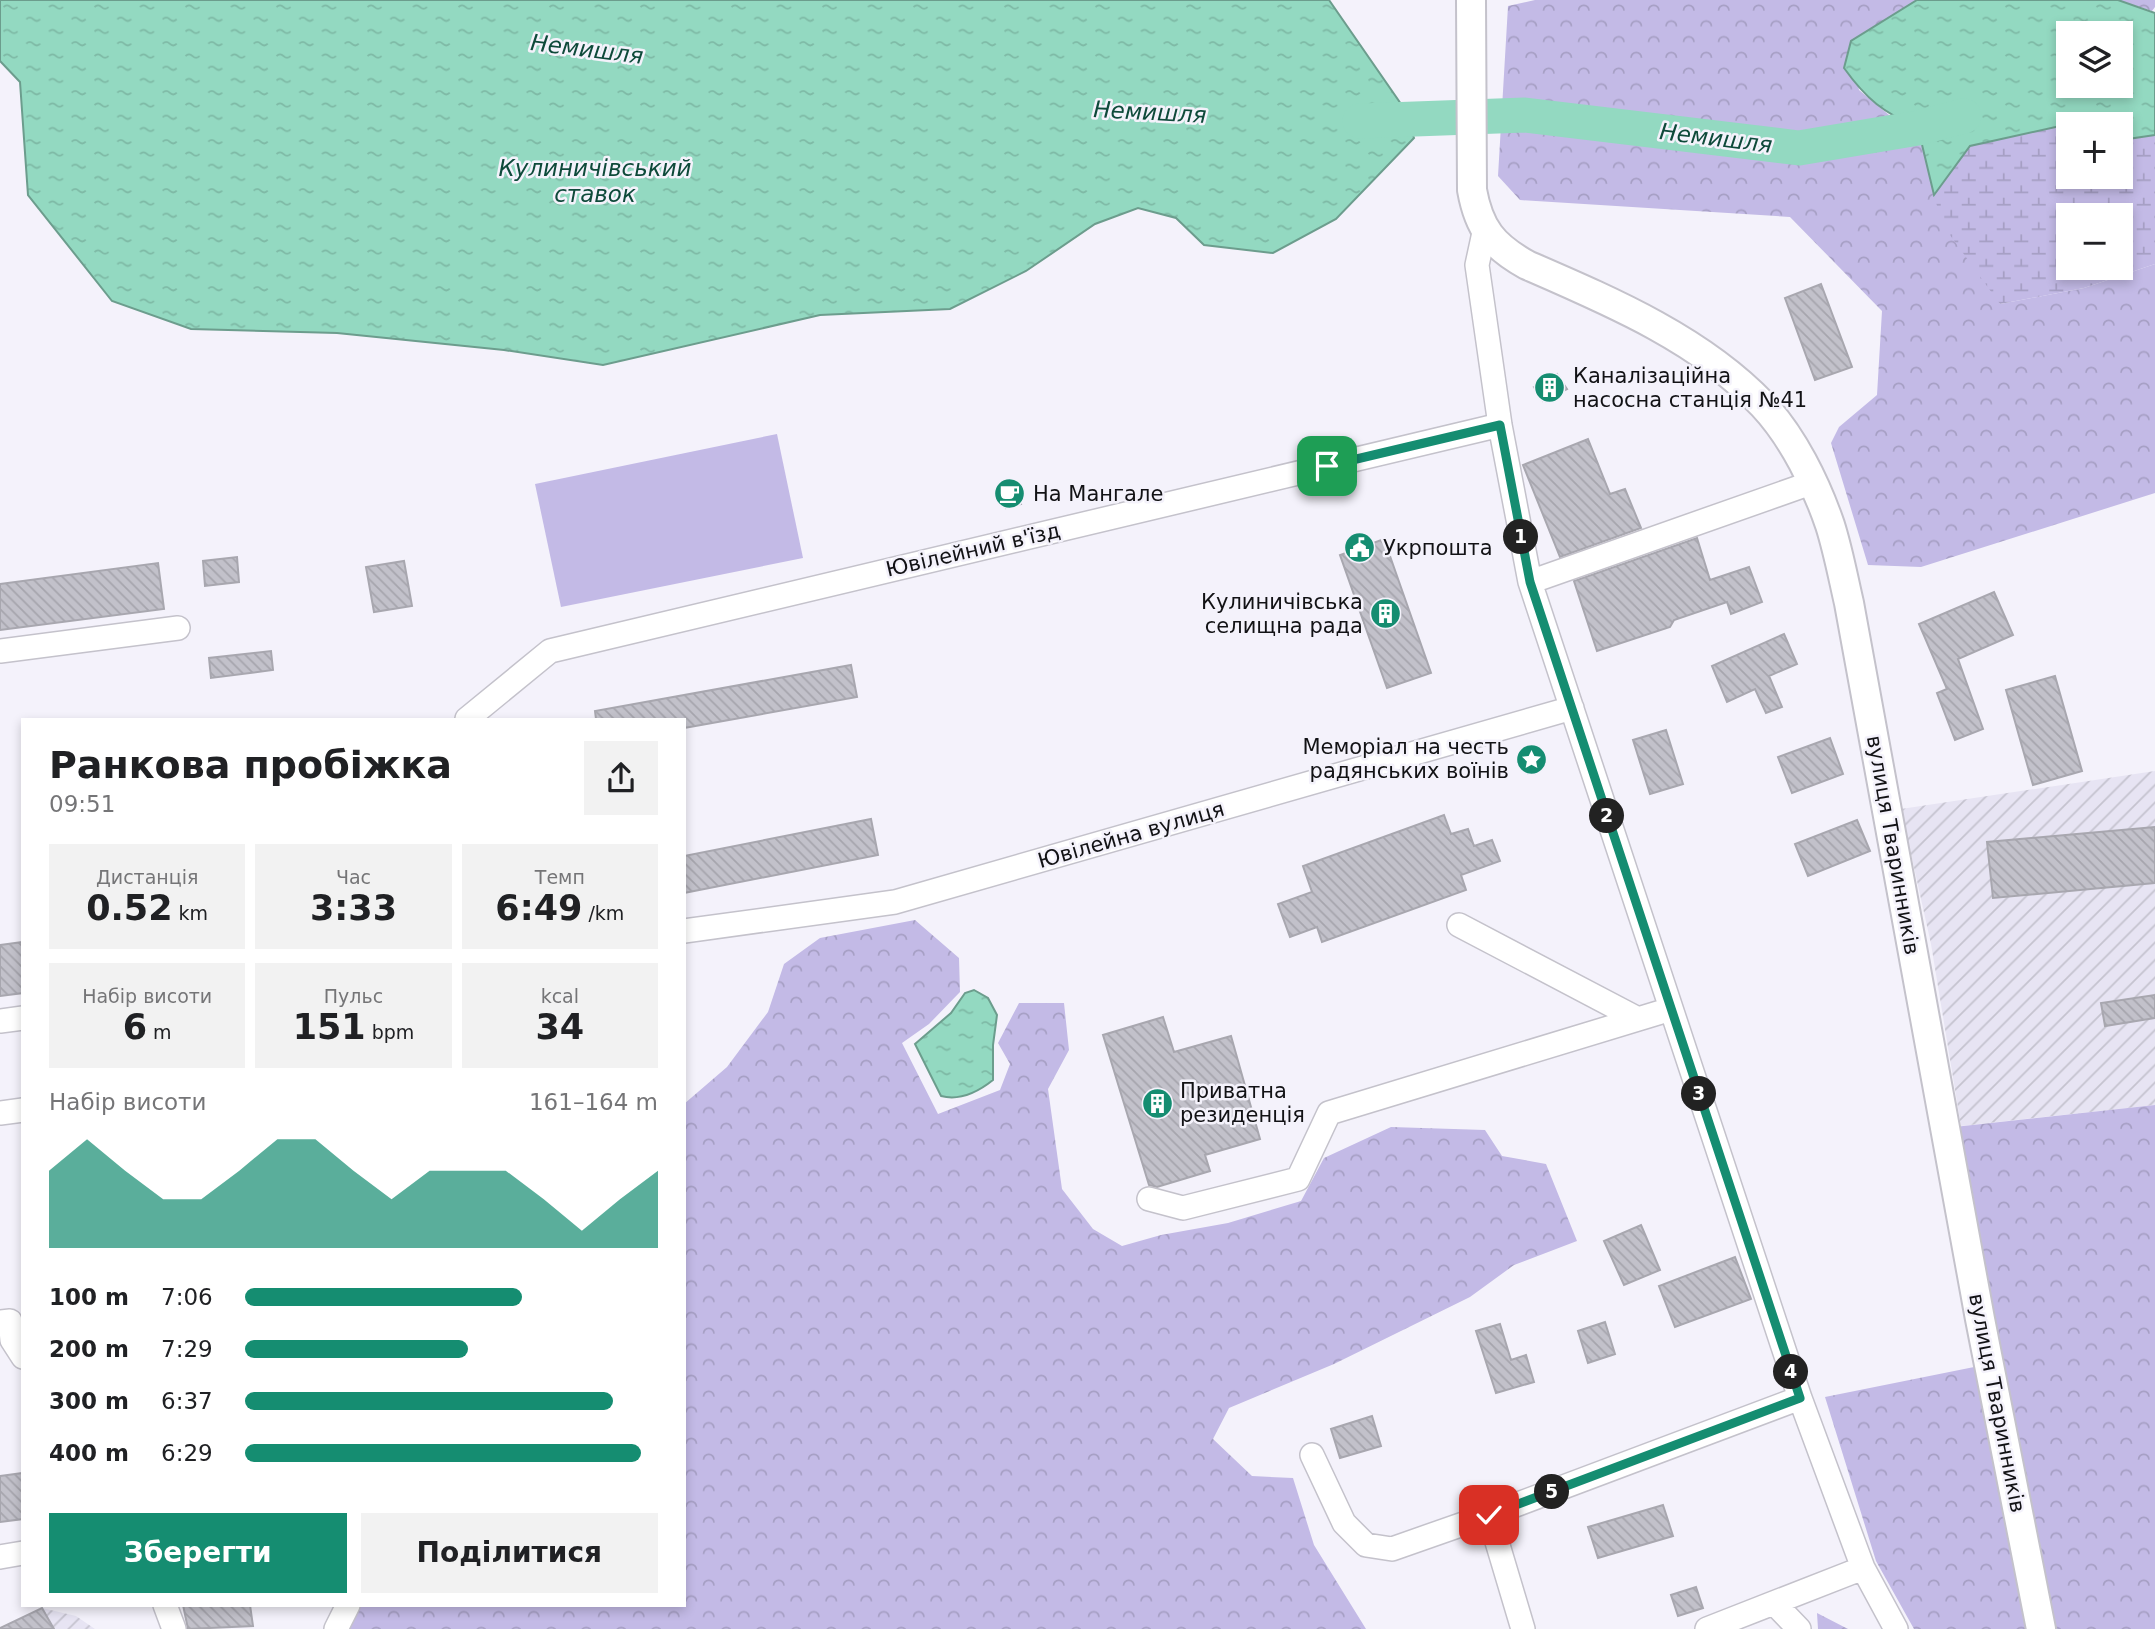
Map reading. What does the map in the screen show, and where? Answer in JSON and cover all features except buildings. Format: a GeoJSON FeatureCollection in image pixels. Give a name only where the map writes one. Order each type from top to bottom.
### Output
{"type":"FeatureCollection","features":[{"type":"Feature","properties":{"kind":"main road"},"geometry":{"type":"LineString","coordinates":[[1471,0],[1471,164],[1476,209],[1485,228]]}},
{"type":"Feature","properties":{"kind":"main road","name":"вулиця Тваринників"},"geometry":{"type":"LineString","coordinates":[[1485,228],[1493,242],[1506,253],[1652,324],[1715,363],[1764,406],[1782,428],[1830,525],[1849,603],[1977,1306],[2041,1629]]}},
{"type":"Feature","properties":{"kind":"street"},"geometry":{"type":"LineString","coordinates":[[1485,228],[1477,265],[1500,425],[1530,582],[1800,1398],[1863,1568],[1896,1629]]}},
{"type":"Feature","properties":{"kind":"street","name":"Ювілейний в'їзд"},"geometry":{"type":"LineString","coordinates":[[468,718],[550,651],[1500,425]]}},
{"type":"Feature","properties":{"kind":"street"},"geometry":{"type":"LineString","coordinates":[[1530,582],[1811,483]]}},
{"type":"Feature","properties":{"kind":"street"},"geometry":{"type":"LineString","coordinates":[[0,651],[178,628]]}},
{"type":"Feature","properties":{"kind":"street","name":"Ювілейна вулиця"},"geometry":{"type":"LineString","coordinates":[[686,931],[895,902],[1572,708]]}},
{"type":"Feature","properties":{"kind":"street"},"geometry":{"type":"LineString","coordinates":[[1459,925],[1638,1019]]}},
{"type":"Feature","properties":{"kind":"street"},"geometry":{"type":"LineString","coordinates":[[1149,1199],[1183,1208],[1298,1179],[1329,1113],[1671,1009]]}},
{"type":"Feature","properties":{"kind":"street"},"geometry":{"type":"LineString","coordinates":[[0,1021],[21,1018]]}},
{"type":"Feature","properties":{"kind":"street"},"geometry":{"type":"LineString","coordinates":[[0,1113],[21,1110]]}},
{"type":"Feature","properties":{"kind":"street"},"geometry":{"type":"LineString","coordinates":[[0,1322],[10,1321],[12,1340],[21,1354]]}},
{"type":"Feature","properties":{"kind":"street"},"geometry":{"type":"LineString","coordinates":[[1312,1455],[1344,1522],[1366,1545],[1392,1549],[1800,1398]]}},
{"type":"Feature","properties":{"kind":"street"},"geometry":{"type":"LineString","coordinates":[[1489,1515],[1523,1629]]}},
{"type":"Feature","properties":{"kind":"street"},"geometry":{"type":"LineString","coordinates":[[0,1557],[21,1553]]}},
{"type":"Feature","properties":{"kind":"street"},"geometry":{"type":"LineString","coordinates":[[1707,1629],[1863,1568]]}},
{"type":"Feature","properties":{"kind":"street"},"geometry":{"type":"LineString","coordinates":[[1774,1603],[1799,1629]]}},
{"type":"Feature","properties":{"kind":"street"},"geometry":{"type":"LineString","coordinates":[[166,1607],[174,1629]]}},
{"type":"Feature","properties":{"kind":"street"},"geometry":{"type":"LineString","coordinates":[[336,1629],[347,1607]]}},
{"type":"Feature","properties":{"kind":"shaded area"},"geometry":{"type":"Polygon","coordinates":[[[2155,771],[2155,1105],[1961,1126],[1931,944],[1901,809],[2155,771]]]}},
{"type":"Feature","properties":{"kind":"shaded area"},"geometry":{"type":"Polygon","coordinates":[[[42,1608],[76,1616],[95,1629],[0,1629],[42,1608]]]}},
{"type":"Feature","properties":{"kind":"green space"},"geometry":{"type":"Polygon","coordinates":[[[1535,0],[1917,0],[1851,41],[1859,90],[1889,115],[1918,128],[2000,304],[2084,288],[2108,280],[2133,280],[2133,271],[2155,264],[2155,493],[1921,567],[1868,565],[1831,443],[1839,427],[1877,395],[1882,311],[1790,217],[1520,200],[1498,176],[1508,6],[1535,0]]]}},
{"type":"Feature","properties":{"kind":"green space"},"geometry":{"type":"Polygon","coordinates":[[[2118,0],[2155,0],[2155,7],[2152,11],[2118,0]]]}},
{"type":"Feature","properties":{"kind":"green space"},"geometry":{"type":"Polygon","coordinates":[[[2056,127],[2056,189],[2133,189],[2133,138],[2155,135],[2155,264],[2133,271],[2133,203],[2056,203],[2056,280],[2108,280],[2084,288],[2000,304],[1942,224],[1934,195],[1970,146],[2056,127]]]}},
{"type":"Feature","properties":{"kind":"green space"},"geometry":{"type":"Polygon","coordinates":[[[777,434],[803,558],[561,607],[535,484],[777,434]]]}},
{"type":"Feature","properties":{"kind":"green space"},"geometry":{"type":"Polygon","coordinates":[[[915,920],[959,958],[960,992],[929,1024],[902,1043],[938,1114],[1000,1090],[1010,1064],[998,1043],[1019,1003],[1064,1003],[1069,1050],[1048,1089],[1062,1189],[1093,1229],[1122,1246],[1161,1235],[1228,1223],[1301,1201],[1324,1158],[1391,1127],[1485,1130],[1502,1156],[1546,1164],[1577,1241],[1514,1265],[1470,1297],[1334,1364],[1229,1408],[1213,1439],[1252,1476],[1293,1478],[1314,1545],[1366,1629],[347,1629],[358,1607],[686,1607],[686,1102],[727,1067],[768,1012],[784,964],[820,938],[915,920]]]}},
{"type":"Feature","properties":{"kind":"green space"},"geometry":{"type":"Polygon","coordinates":[[[2155,1105],[2155,1629],[1914,1629],[1876,1561],[1825,1397],[1989,1364],[1945,1128],[2155,1105]]]}},
{"type":"Feature","properties":{"kind":"green space"},"geometry":{"type":"Polygon","coordinates":[[[1817,1613],[1848,1629],[1818,1629],[1817,1613]]]}},
{"type":"Feature","properties":{"kind":"water","name":"Кулиничівський ставок"},"geometry":{"type":"Polygon","coordinates":[[[0,0],[1329,0],[1401,104],[1414,138],[1336,219],[1273,253],[1204,245],[1176,218],[1138,208],[1095,224],[1026,271],[950,309],[820,315],[603,365],[504,350],[337,333],[191,329],[112,301],[28,195],[20,82],[0,61],[0,0]]]}},
{"type":"Feature","properties":{"kind":"water"},"geometry":{"type":"Polygon","coordinates":[[[1917,0],[2118,0],[2155,13],[2155,135],[2133,138],[2133,112],[2056,112],[2056,127],[1970,146],[1934,195],[1918,128],[1876,104],[1844,68],[1851,41],[1917,0]]]}},
{"type":"Feature","properties":{"kind":"water"},"geometry":{"type":"Polygon","coordinates":[[[974,990],[988,998],[997,1015],[993,1045],[993,1080],[968,1094],[941,1096],[915,1044],[951,1013],[965,993],[974,990]]]}},
{"type":"Feature","properties":{"kind":"waterway","name":"Немишля"},"geometry":{"type":"LineString","coordinates":[[1360,121],[1525,115],[1799,148],[1918,128],[1964,116]]}},
{"type":"Feature","properties":{"kind":"place","name":"Каналізаційна насосна станція №41"},"geometry":{"type":"Point","coordinates":[1550,388]}},
{"type":"Feature","properties":{"kind":"place","name":"На Мангале"},"geometry":{"type":"Point","coordinates":[1010,494]}},
{"type":"Feature","properties":{"kind":"place","name":"Укрпошта"},"geometry":{"type":"Point","coordinates":[1360,548]}},
{"type":"Feature","properties":{"kind":"place","name":"Кулиничівська селищна рада"},"geometry":{"type":"Point","coordinates":[1386,614]}},
{"type":"Feature","properties":{"kind":"place","name":"Меморіал на честь радянських воїнів"},"geometry":{"type":"Point","coordinates":[1532,759]}},
{"type":"Feature","properties":{"kind":"place","name":"Приватна резиденція"},"geometry":{"type":"Point","coordinates":[1157,1103]}},
{"type":"Feature","properties":{"kind":"route"},"geometry":{"type":"LineString","coordinates":[[1327,466],[1500,425],[1530,582],[1800,1398],[1489,1515]]}}]}
